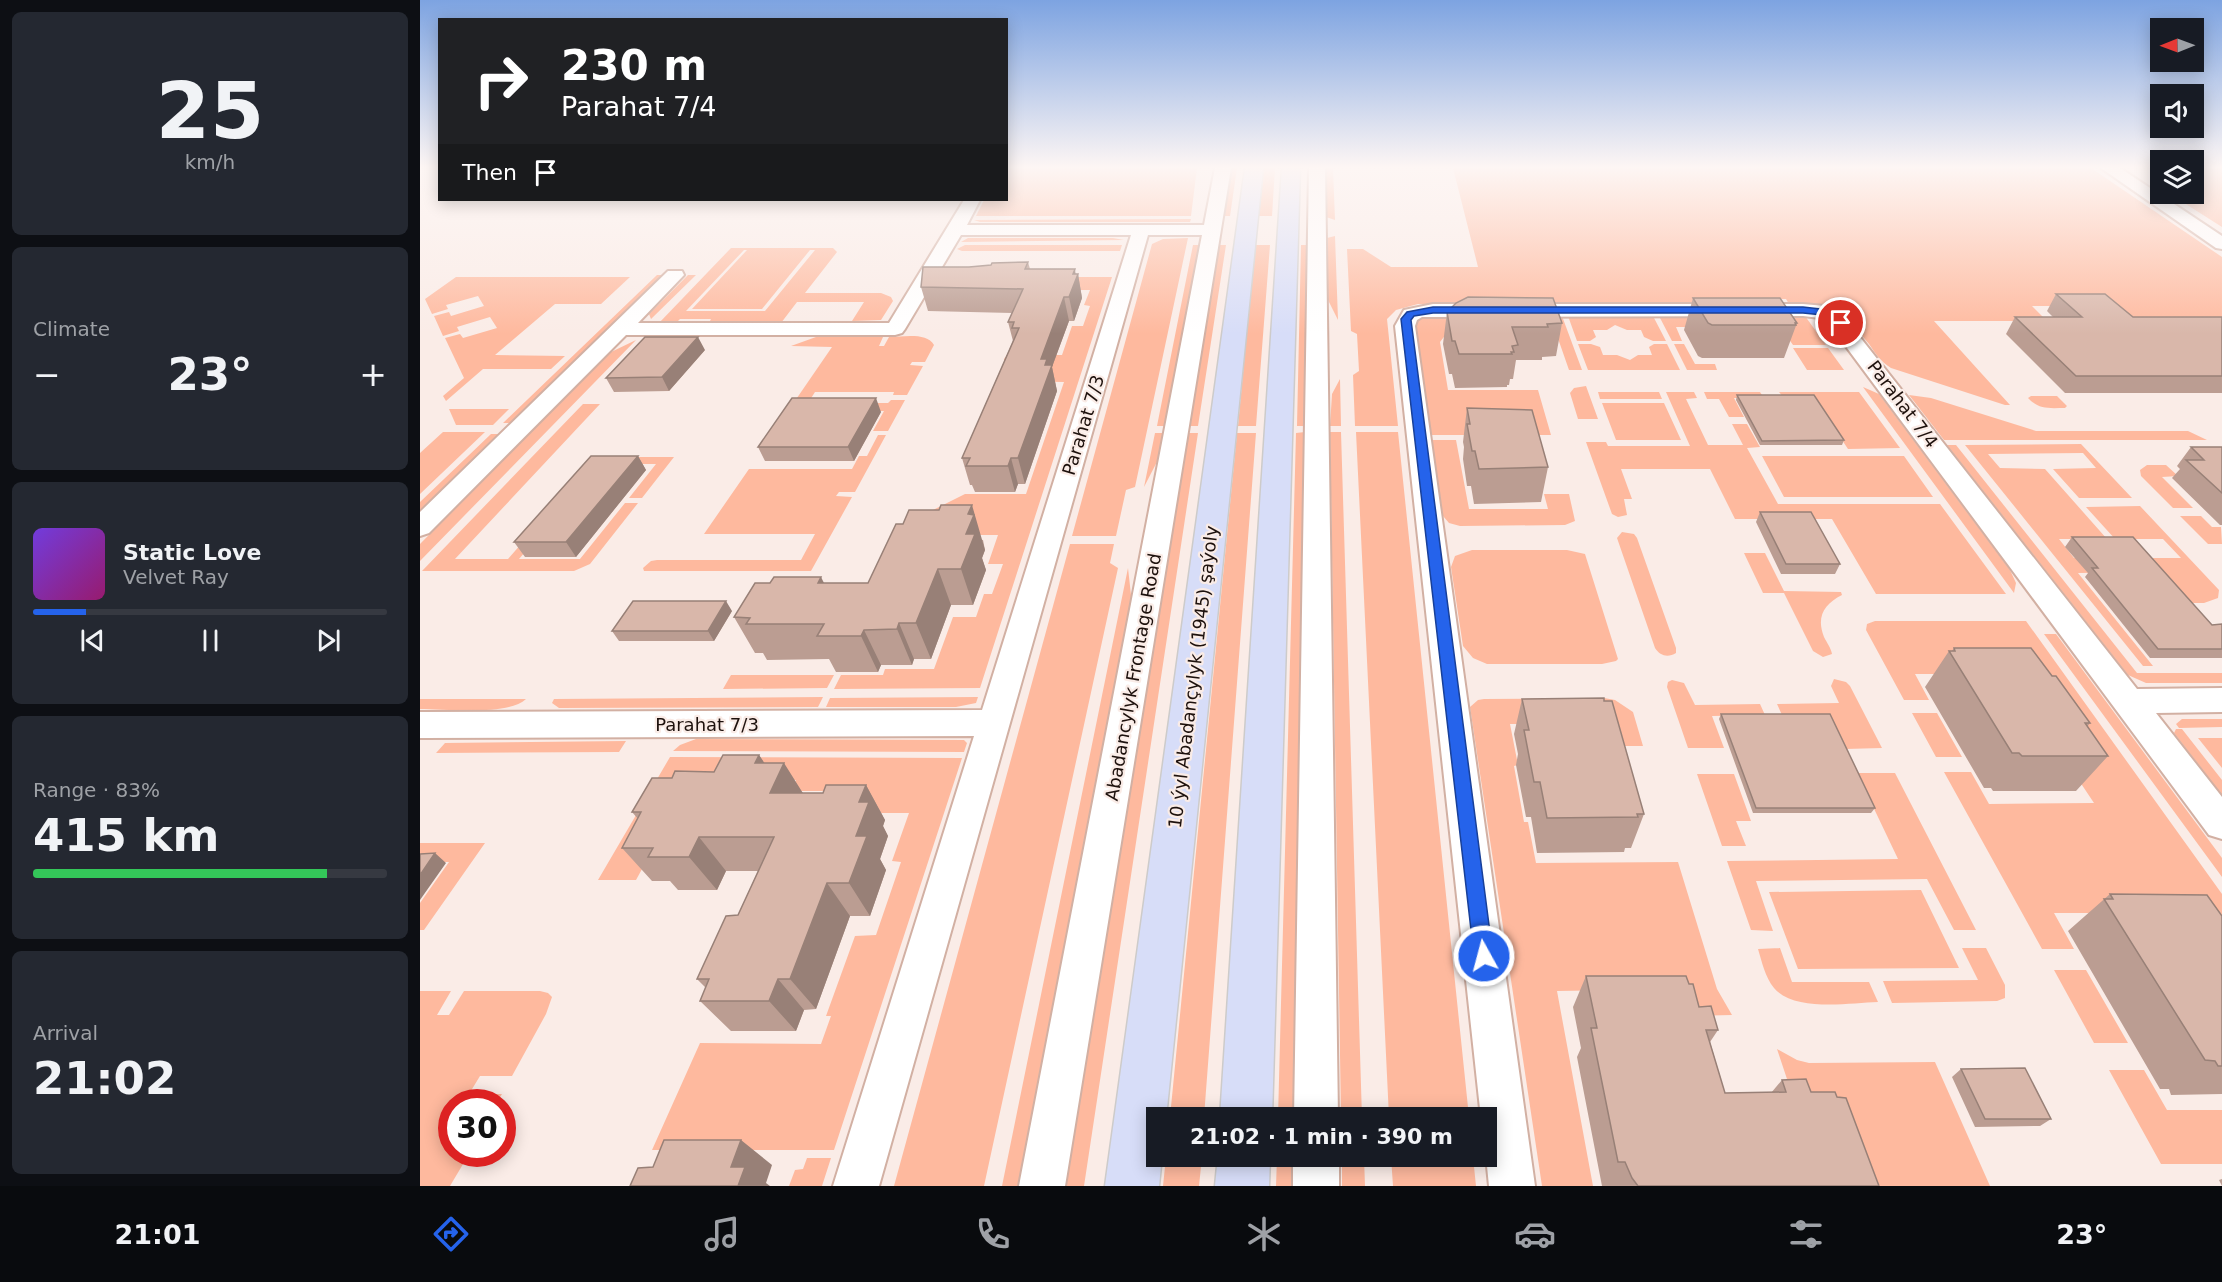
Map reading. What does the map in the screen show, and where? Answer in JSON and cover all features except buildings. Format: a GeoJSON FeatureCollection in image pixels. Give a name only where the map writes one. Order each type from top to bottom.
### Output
{"type":"FeatureCollection","features":[{"type":"Feature","properties":{"kind":"main road","name":"10 ýyl Abadançylyk (1945) şaýoly"},"geometry":{"type":"LineString","coordinates":[[1132,1186],[1247,223]]}},
{"type":"Feature","properties":{"kind":"main road"},"geometry":{"type":"LineString","coordinates":[[1247,1107],[1289,223]]}},
{"type":"Feature","properties":{"kind":"main road"},"geometry":{"type":"LineString","coordinates":[[1242,1186],[1243,1167]]}},
{"type":"Feature","properties":{"kind":"street"},"geometry":{"type":"LineString","coordinates":[[620,329],[895,329],[960,223]]}},
{"type":"Feature","properties":{"kind":"street","name":"Abadancylyk Frontage Road"},"geometry":{"type":"LineString","coordinates":[[1042,1186],[1213,223]]}},
{"type":"Feature","properties":{"kind":"street"},"geometry":{"type":"LineString","coordinates":[[1316,1107],[1317,223]]}},
{"type":"Feature","properties":{"kind":"street"},"geometry":{"type":"LineString","coordinates":[[2192,223],[2222,243]]}},
{"type":"Feature","properties":{"kind":"street"},"geometry":{"type":"LineString","coordinates":[[956,230],[1212,230]]}},
{"type":"Feature","properties":{"kind":"street","name":"Parahat 7/3"},"geometry":{"type":"LineString","coordinates":[[856,1186],[1140,230]]}},
{"type":"Feature","properties":{"kind":"street"},"geometry":{"type":"LineString","coordinates":[[420,527],[675,275]]}},
{"type":"Feature","properties":{"kind":"street","name":"Parahat 7/4"},"geometry":{"type":"LineString","coordinates":[[1512,1186],[1405,326],[1406,319],[1411,314],[1433,310],[1803,310],[1825,312],[1834,317],[1872,363],[2128,701]]}},
{"type":"Feature","properties":{"kind":"street"},"geometry":{"type":"LineString","coordinates":[[2128,701],[2222,700]]}},
{"type":"Feature","properties":{"kind":"street"},"geometry":{"type":"LineString","coordinates":[[2128,701],[2222,824]]}},
{"type":"Feature","properties":{"kind":"street","name":"Parahat 7/3"},"geometry":{"type":"LineString","coordinates":[[420,725],[994,723]]}},
{"type":"Feature","properties":{"kind":"street"},"geometry":{"type":"LineString","coordinates":[[1316,1167],[1316,1186]]}},
{"type":"Feature","properties":{"kind":"shaded area"},"geometry":{"type":"Polygon","coordinates":[[[1467,223],[2172,223],[2222,257],[2222,321],[2116,321],[2098,306],[2032,306],[2047,321],[1934,321],[2010,405],[2005,405],[1891,368],[1881,360],[1860,333],[1843,318],[1826,309],[1789,304],[1786,299],[1760,299],[1762,304],[1418,304],[1396,310],[1387,319],[1398,426],[1355,426],[1353,375],[1359,371],[1357,334],[1351,331],[1347,249],[1363,249],[1391,267],[1478,267],[1467,223]]]}},
{"type":"Feature","properties":{"kind":"shaded area"},"geometry":{"type":"Polygon","coordinates":[[[1335,236],[1338,320],[1328,300],[1327,238],[1335,236]]]}},
{"type":"Feature","properties":{"kind":"shaded area"},"geometry":{"type":"Polygon","coordinates":[[[968,238],[1113,238],[1124,240],[961,242],[968,238]]]}},
{"type":"Feature","properties":{"kind":"shaded area"},"geometry":{"type":"Polygon","coordinates":[[[1188,238],[1135,487],[1126,490],[1116,536],[1072,536],[1152,244],[1163,239],[1188,238]]]}},
{"type":"Feature","properties":{"kind":"shaded area"},"geometry":{"type":"Polygon","coordinates":[[[965,245],[1122,245],[1120,251],[962,251],[957,249],[965,245]]]}},
{"type":"Feature","properties":{"kind":"shaded area"},"geometry":{"type":"Polygon","coordinates":[[[1193,245],[1201,245],[1166,426],[1157,426],[1193,245]]]}},
{"type":"Feature","properties":{"kind":"shaded area"},"geometry":{"type":"Polygon","coordinates":[[[1218,245],[1226,245],[1198,426],[1188,426],[1218,245]]]}},
{"type":"Feature","properties":{"kind":"shaded area"},"geometry":{"type":"Polygon","coordinates":[[[1255,245],[1270,245],[1256,426],[1238,426],[1255,245]]]}},
{"type":"Feature","properties":{"kind":"shaded area"},"geometry":{"type":"Polygon","coordinates":[[[1301,245],[1308,245],[1305,426],[1297,426],[1301,245]]]}},
{"type":"Feature","properties":{"kind":"shaded area"},"geometry":{"type":"Polygon","coordinates":[[[731,248],[833,248],[837,252],[805,293],[881,293],[891,297],[893,301],[881,320],[852,321],[864,302],[797,302],[781,323],[709,323],[711,319],[680,319],[676,323],[659,323],[731,248]],[[744,250],[686,311],[765,311],[815,250],[810,250],[762,309],[692,309],[747,250],[744,250]]]}},
{"type":"Feature","properties":{"kind":"shaded area"},"geometry":{"type":"Polygon","coordinates":[[[657,275],[662,275],[510,423],[503,423],[657,275]]]}},
{"type":"Feature","properties":{"kind":"shaded area"},"geometry":{"type":"Polygon","coordinates":[[[688,275],[696,275],[651,319],[649,314],[688,275]]]}},
{"type":"Feature","properties":{"kind":"shaded area"},"geometry":{"type":"Polygon","coordinates":[[[456,277],[630,277],[601,304],[555,304],[495,355],[565,356],[551,369],[483,369],[446,401],[443,396],[464,378],[445,338],[460,334],[463,338],[497,328],[490,317],[457,327],[459,331],[443,336],[434,316],[449,312],[451,316],[484,306],[478,296],[446,305],[448,309],[432,314],[425,299],[456,277]]]}},
{"type":"Feature","properties":{"kind":"shaded area"},"geometry":{"type":"Polygon","coordinates":[[[1000,277],[1112,277],[980,688],[834,689],[841,675],[883,675],[885,669],[934,669],[953,617],[976,617],[984,594],[992,594],[1003,564],[988,564],[998,535],[919,535],[931,511],[965,494],[1026,494],[1064,382],[1005,381],[1004,359],[1007,355],[1062,355],[1072,326],[1083,326],[1090,306],[1084,305],[1090,290],[1043,290],[1000,277]]]}},
{"type":"Feature","properties":{"kind":"shaded area"},"geometry":{"type":"Polygon","coordinates":[[[1759,315],[1767,327],[1676,327],[1682,341],[1672,341],[1659,316],[1759,315]]]}},
{"type":"Feature","properties":{"kind":"shaded area"},"geometry":{"type":"Polygon","coordinates":[[[1772,315],[1805,316],[1826,345],[1793,345],[1772,315]]]}},
{"type":"Feature","properties":{"kind":"shaded area"},"geometry":{"type":"Polygon","coordinates":[[[1429,316],[1562,316],[1582,370],[1569,370],[1554,327],[1447,333],[1440,342],[1448,390],[1538,390],[1551,435],[1431,435],[1415,323],[1419,318],[1429,316]]]}},
{"type":"Feature","properties":{"kind":"shaded area"},"geometry":{"type":"Polygon","coordinates":[[[1568,316],[1653,316],[1666,341],[1653,341],[1644,337],[1641,330],[1627,330],[1615,325],[1607,330],[1593,330],[1596,337],[1590,341],[1577,341],[1568,316]]]}},
{"type":"Feature","properties":{"kind":"shaded area"},"geometry":{"type":"Polygon","coordinates":[[[914,336],[926,338],[934,345],[925,362],[912,362],[910,365],[923,366],[907,395],[893,395],[894,392],[815,392],[808,403],[788,411],[832,347],[791,346],[816,337],[883,337],[879,346],[884,346],[889,337],[914,336]]]}},
{"type":"Feature","properties":{"kind":"shaded area"},"geometry":{"type":"Polygon","coordinates":[[[636,340],[420,561],[420,544],[609,353],[636,340]]]}},
{"type":"Feature","properties":{"kind":"shaded area"},"geometry":{"type":"Polygon","coordinates":[[[1578,344],[1591,344],[1600,347],[1603,355],[1617,355],[1630,360],[1638,355],[1652,355],[1649,347],[1654,344],[1667,344],[1680,370],[1588,370],[1578,344]]]}},
{"type":"Feature","properties":{"kind":"shaded area"},"geometry":{"type":"Polygon","coordinates":[[[1674,344],[1684,344],[1695,364],[1715,364],[1717,370],[1687,370],[1674,344]]]}},
{"type":"Feature","properties":{"kind":"shaded area"},"geometry":{"type":"Polygon","coordinates":[[[1793,348],[1828,348],[1844,370],[1807,370],[1793,348]]]}},
{"type":"Feature","properties":{"kind":"shaded area"},"geometry":{"type":"Polygon","coordinates":[[[1340,379],[1341,426],[1330,426],[1332,394],[1340,379]]]}},
{"type":"Feature","properties":{"kind":"shaded area"},"geometry":{"type":"Polygon","coordinates":[[[1586,386],[1598,419],[1578,419],[1570,393],[1574,388],[1586,386]]]}},
{"type":"Feature","properties":{"kind":"shaded area"},"geometry":{"type":"Polygon","coordinates":[[[1863,387],[1879,394],[2010,570],[2016,583],[2014,593],[1863,387]]]}},
{"type":"Feature","properties":{"kind":"shaded area"},"geometry":{"type":"Polygon","coordinates":[[[1598,392],[1659,392],[1662,399],[1600,399],[1598,392]]]}},
{"type":"Feature","properties":{"kind":"shaded area"},"geometry":{"type":"Polygon","coordinates":[[[1666,392],[1694,392],[1697,398],[1686,399],[1708,445],[1743,445],[1732,424],[1747,424],[1760,447],[1747,448],[1778,504],[1940,504],[2006,594],[1876,594],[1832,519],[1735,519],[1710,469],[1621,469],[1632,499],[1624,499],[1627,515],[1618,517],[1612,514],[1586,442],[1606,442],[1608,446],[1690,446],[1666,392]]]}},
{"type":"Feature","properties":{"kind":"shaded area"},"geometry":{"type":"Polygon","coordinates":[[[1704,392],[1760,392],[1764,398],[1734,398],[1744,417],[1729,417],[1719,399],[1707,399],[1704,392]]]}},
{"type":"Feature","properties":{"kind":"shaded area"},"geometry":{"type":"Polygon","coordinates":[[[1779,392],[1859,392],[1900,448],[1848,449],[1814,398],[1784,398],[1779,392]]]}},
{"type":"Feature","properties":{"kind":"shaded area"},"geometry":{"type":"Polygon","coordinates":[[[1909,395],[1931,398],[2036,431],[2188,431],[2207,440],[1944,440],[1909,395]]]}},
{"type":"Feature","properties":{"kind":"shaded area"},"geometry":{"type":"Polygon","coordinates":[[[2057,396],[2067,406],[2049,408],[2040,406],[2028,398],[2057,396]]]}},
{"type":"Feature","properties":{"kind":"shaded area"},"geometry":{"type":"Polygon","coordinates":[[[891,400],[905,400],[888,431],[873,431],[884,411],[849,411],[854,403],[888,403],[891,400]]]}},
{"type":"Feature","properties":{"kind":"shaded area"},"geometry":{"type":"Polygon","coordinates":[[[1602,403],[1664,403],[1681,440],[1616,440],[1602,403]]]}},
{"type":"Feature","properties":{"kind":"shaded area"},"geometry":{"type":"Polygon","coordinates":[[[583,404],[600,404],[455,559],[508,559],[597,457],[674,457],[642,498],[629,498],[656,464],[601,464],[519,559],[580,559],[625,503],[638,503],[590,564],[574,571],[422,571],[583,404]]]}},
{"type":"Feature","properties":{"kind":"shaded area"},"geometry":{"type":"Polygon","coordinates":[[[449,409],[509,409],[493,425],[456,425],[449,409]]]}},
{"type":"Feature","properties":{"kind":"shaded area"},"geometry":{"type":"Polygon","coordinates":[[[443,432],[485,432],[420,494],[420,453],[443,432]]]}},
{"type":"Feature","properties":{"kind":"shaded area"},"geometry":{"type":"Polygon","coordinates":[[[1305,432],[1295,1107],[1278,1107],[1296,433],[1305,432]]]}},
{"type":"Feature","properties":{"kind":"shaded area"},"geometry":{"type":"Polygon","coordinates":[[[1330,432],[1341,432],[1362,1107],[1341,1107],[1330,432]]]}},
{"type":"Feature","properties":{"kind":"shaded area"},"geometry":{"type":"Polygon","coordinates":[[[1356,432],[1398,432],[1468,1107],[1389,1107],[1356,432]]]}},
{"type":"Feature","properties":{"kind":"shaded area"},"geometry":{"type":"Polygon","coordinates":[[[1155,433],[1165,433],[1160,456],[1144,487],[1155,433]]]}},
{"type":"Feature","properties":{"kind":"shaded area"},"geometry":{"type":"Polygon","coordinates":[[[1187,433],[1198,433],[1084,1186],[1064,1186],[1187,433]]]}},
{"type":"Feature","properties":{"kind":"shaded area"},"geometry":{"type":"Polygon","coordinates":[[[1237,433],[1256,433],[1205,1107],[1171,1107],[1237,433]]]}},
{"type":"Feature","properties":{"kind":"shaded area"},"geometry":{"type":"Polygon","coordinates":[[[491,434],[499,434],[420,510],[420,502],[491,434]]]}},
{"type":"Feature","properties":{"kind":"shaded area"},"geometry":{"type":"Polygon","coordinates":[[[878,435],[886,435],[855,492],[839,492],[836,496],[852,497],[811,571],[644,571],[643,568],[651,561],[657,560],[801,560],[815,534],[704,534],[749,469],[852,469],[859,456],[867,456],[878,435]]]}},
{"type":"Feature","properties":{"kind":"shaded area"},"geometry":{"type":"Polygon","coordinates":[[[1432,440],[1456,440],[1469,509],[1548,509],[1544,494],[1569,494],[1575,521],[1565,525],[1460,526],[1449,523],[1443,516],[1432,440]]]}},
{"type":"Feature","properties":{"kind":"shaded area"},"geometry":{"type":"Polygon","coordinates":[[[2081,444],[2132,498],[2079,498],[2053,469],[2096,468],[2083,453],[1988,454],[2000,468],[2045,469],[2107,539],[2059,539],[2074,558],[2181,558],[2163,539],[2115,539],[2086,507],[2140,506],[2219,590],[2218,598],[2204,603],[2183,603],[2155,572],[2078,573],[2153,666],[2143,666],[1965,445],[2081,444]]]}},
{"type":"Feature","properties":{"kind":"shaded area"},"geometry":{"type":"Polygon","coordinates":[[[1947,445],[1956,445],[2137,673],[2222,673],[2222,683],[2146,683],[2128,675],[1947,445]]]}},
{"type":"Feature","properties":{"kind":"shaded area"},"geometry":{"type":"Polygon","coordinates":[[[1762,456],[1904,456],[1933,497],[1784,497],[1762,456]]]}},
{"type":"Feature","properties":{"kind":"shaded area"},"geometry":{"type":"Polygon","coordinates":[[[2147,465],[2166,465],[2178,476],[2162,477],[2193,508],[2173,508],[2141,476],[2140,470],[2147,465]]]}},
{"type":"Feature","properties":{"kind":"shaded area"},"geometry":{"type":"Polygon","coordinates":[[[2180,516],[2201,516],[2212,527],[2221,527],[2222,544],[2208,544],[2180,516]]]}},
{"type":"Feature","properties":{"kind":"shaded area"},"geometry":{"type":"Polygon","coordinates":[[[1622,532],[1634,534],[1637,538],[1676,648],[1676,653],[1673,655],[1667,656],[1655,648],[1617,538],[1622,532]]]}},
{"type":"Feature","properties":{"kind":"shaded area"},"geometry":{"type":"Polygon","coordinates":[[[1070,544],[1114,544],[1110,563],[1118,568],[984,1186],[894,1186],[1070,544]]]}},
{"type":"Feature","properties":{"kind":"shaded area"},"geometry":{"type":"Polygon","coordinates":[[[1472,550],[1567,550],[1585,554],[1618,659],[1602,664],[1487,664],[1473,658],[1463,646],[1451,567],[1455,556],[1472,550]]]}},
{"type":"Feature","properties":{"kind":"shaded area"},"geometry":{"type":"Polygon","coordinates":[[[1744,553],[1765,553],[1784,591],[1841,592],[1842,595],[1826,607],[1821,617],[1824,637],[1832,654],[1823,657],[1813,651],[1784,593],[1763,593],[1744,553]]]}},
{"type":"Feature","properties":{"kind":"shaded area"},"geometry":{"type":"Polygon","coordinates":[[[1128,568],[1132,604],[1020,1186],[1002,1186],[1128,568]]]}},
{"type":"Feature","properties":{"kind":"shaded area"},"geometry":{"type":"Polygon","coordinates":[[[1875,621],[2026,621],[2222,894],[2222,986],[2167,913],[2054,913],[2074,949],[2042,949],[1944,772],[1971,772],[1989,804],[2094,803],[2008,674],[1915,674],[1929,700],[1904,700],[1866,630],[1867,624],[1875,621]]]}},
{"type":"Feature","properties":{"kind":"shaded area"},"geometry":{"type":"Polygon","coordinates":[[[2044,634],[2056,634],[2222,858],[2222,877],[2044,634]]]}},
{"type":"Feature","properties":{"kind":"shaded area"},"geometry":{"type":"Polygon","coordinates":[[[731,675],[834,675],[827,688],[723,689],[731,675]]]}},
{"type":"Feature","properties":{"kind":"shaded area"},"geometry":{"type":"Polygon","coordinates":[[[1834,679],[1846,682],[1850,686],[1882,748],[1845,749],[1782,715],[1777,704],[1839,703],[1831,686],[1834,679]]]}},
{"type":"Feature","properties":{"kind":"shaded area"},"geometry":{"type":"Polygon","coordinates":[[[1672,680],[1684,683],[1695,705],[1760,704],[1765,715],[1712,716],[1724,748],[1688,748],[1667,687],[1668,682],[1672,680]]]}},
{"type":"Feature","properties":{"kind":"shaded area"},"geometry":{"type":"Polygon","coordinates":[[[823,697],[818,707],[559,708],[552,703],[554,699],[823,697]]]}},
{"type":"Feature","properties":{"kind":"shaded area"},"geometry":{"type":"Polygon","coordinates":[[[978,697],[976,703],[956,707],[826,707],[830,698],[978,697]]]}},
{"type":"Feature","properties":{"kind":"shaded area"},"geometry":{"type":"Polygon","coordinates":[[[1604,698],[1615,700],[1633,712],[1643,746],[1609,746],[1603,724],[1510,724],[1518,765],[1514,766],[1524,822],[1528,822],[1536,863],[1678,862],[1717,989],[1732,1015],[1689,1016],[1681,989],[1557,991],[1593,1186],[1542,1186],[1470,707],[1478,700],[1484,699],[1604,698]]]}},
{"type":"Feature","properties":{"kind":"shaded area"},"geometry":{"type":"Polygon","coordinates":[[[420,699],[526,699],[506,708],[476,710],[420,709],[420,699]]]}},
{"type":"Feature","properties":{"kind":"shaded area"},"geometry":{"type":"Polygon","coordinates":[[[1912,713],[1937,713],[1962,757],[1936,757],[1912,713]]]}},
{"type":"Feature","properties":{"kind":"shaded area"},"geometry":{"type":"Polygon","coordinates":[[[2182,719],[2222,719],[2222,727],[2179,728],[2176,724],[2182,719]]]}},
{"type":"Feature","properties":{"kind":"shaded area"},"geometry":{"type":"Polygon","coordinates":[[[2176,729],[2182,729],[2222,780],[2222,795],[2174,733],[2176,729]]]}},
{"type":"Feature","properties":{"kind":"shaded area"},"geometry":{"type":"Polygon","coordinates":[[[2198,738],[2222,738],[2222,768],[2198,738]]]}},
{"type":"Feature","properties":{"kind":"shaded area"},"geometry":{"type":"Polygon","coordinates":[[[696,739],[964,740],[967,743],[964,752],[673,751],[680,745],[696,739]]]}},
{"type":"Feature","properties":{"kind":"shaded area"},"geometry":{"type":"Polygon","coordinates":[[[626,741],[619,752],[436,753],[445,743],[626,741]]]}},
{"type":"Feature","properties":{"kind":"shaded area"},"geometry":{"type":"Polygon","coordinates":[[[670,757],[962,758],[834,1150],[652,1150],[700,1043],[821,1044],[831,1016],[826,1016],[855,936],[876,935],[901,862],[892,861],[909,813],[823,813],[832,791],[791,791],[796,780],[746,780],[681,798],[636,880],[598,880],[670,757]]]}},
{"type":"Feature","properties":{"kind":"shaded area"},"geometry":{"type":"Polygon","coordinates":[[[1857,773],[1895,773],[1976,930],[1954,930],[1927,879],[1756,881],[1773,931],[1751,930],[1727,861],[1898,859],[1857,773]]]}},
{"type":"Feature","properties":{"kind":"shaded area"},"geometry":{"type":"Polygon","coordinates":[[[1697,774],[1734,774],[1751,821],[1736,821],[1746,846],[1722,846],[1697,774]]]}},
{"type":"Feature","properties":{"kind":"shaded area"},"geometry":{"type":"Polygon","coordinates":[[[420,843],[485,843],[424,930],[420,930],[420,903],[449,862],[420,862],[420,843]]]}},
{"type":"Feature","properties":{"kind":"shaded area"},"geometry":{"type":"Polygon","coordinates":[[[1921,890],[1959,968],[1798,969],[1769,892],[1921,890]]]}},
{"type":"Feature","properties":{"kind":"shaded area"},"geometry":{"type":"Polygon","coordinates":[[[1780,948],[1792,982],[1869,982],[1878,1002],[1823,1004],[1808,1003],[1783,996],[1768,979],[1758,949],[1780,948]]]}},
{"type":"Feature","properties":{"kind":"shaded area"},"geometry":{"type":"Polygon","coordinates":[[[1962,948],[1986,948],[2005,985],[2005,998],[1997,1001],[1892,1003],[1883,981],[1978,980],[1962,948]]]}},
{"type":"Feature","properties":{"kind":"shaded area"},"geometry":{"type":"Polygon","coordinates":[[[2054,970],[2086,970],[2128,1043],[2094,1043],[2054,970]]]}},
{"type":"Feature","properties":{"kind":"shaded area"},"geometry":{"type":"Polygon","coordinates":[[[420,991],[451,991],[437,1015],[449,1015],[464,991],[540,991],[548,993],[552,997],[546,1014],[512,1076],[480,1076],[472,1089],[438,1089],[438,1167],[461,1167],[450,1186],[420,1186],[420,991]]]}},
{"type":"Feature","properties":{"kind":"shaded area"},"geometry":{"type":"Polygon","coordinates":[[[1777,1049],[1797,1060],[1809,1063],[1935,1062],[1990,1186],[1850,1186],[1794,1100],[1777,1049]]]}},
{"type":"Feature","properties":{"kind":"shaded area"},"geometry":{"type":"Polygon","coordinates":[[[2109,1070],[2144,1070],[2167,1110],[2222,1110],[2222,1164],[2161,1164],[2109,1070]]]}},
{"type":"Feature","properties":{"kind":"shaded area"},"geometry":{"type":"Polygon","coordinates":[[[807,1158],[831,1158],[822,1186],[789,1186],[795,1170],[803,1169],[807,1158]]]}},
{"type":"Feature","properties":{"kind":"shaded area"},"geometry":{"type":"Polygon","coordinates":[[[1165,1167],[1201,1167],[1199,1186],[1163,1186],[1165,1167]]]}},
{"type":"Feature","properties":{"kind":"shaded area"},"geometry":{"type":"Polygon","coordinates":[[[1277,1167],[1294,1167],[1294,1186],[1276,1186],[1277,1167]]]}},
{"type":"Feature","properties":{"kind":"shaded area"},"geometry":{"type":"Polygon","coordinates":[[[1342,1167],[1364,1167],[1365,1186],[1342,1186],[1342,1167]]]}},
{"type":"Feature","properties":{"kind":"shaded area"},"geometry":{"type":"Polygon","coordinates":[[[1392,1167],[1474,1167],[1476,1186],[1393,1186],[1392,1167]]]}},
{"type":"Feature","properties":{"kind":"route"},"geometry":{"type":"LineString","coordinates":[[1484,956],[1405,326],[1406,319],[1411,314],[1433,310],[1814,310],[1825,312],[1841,323]]}}]}
